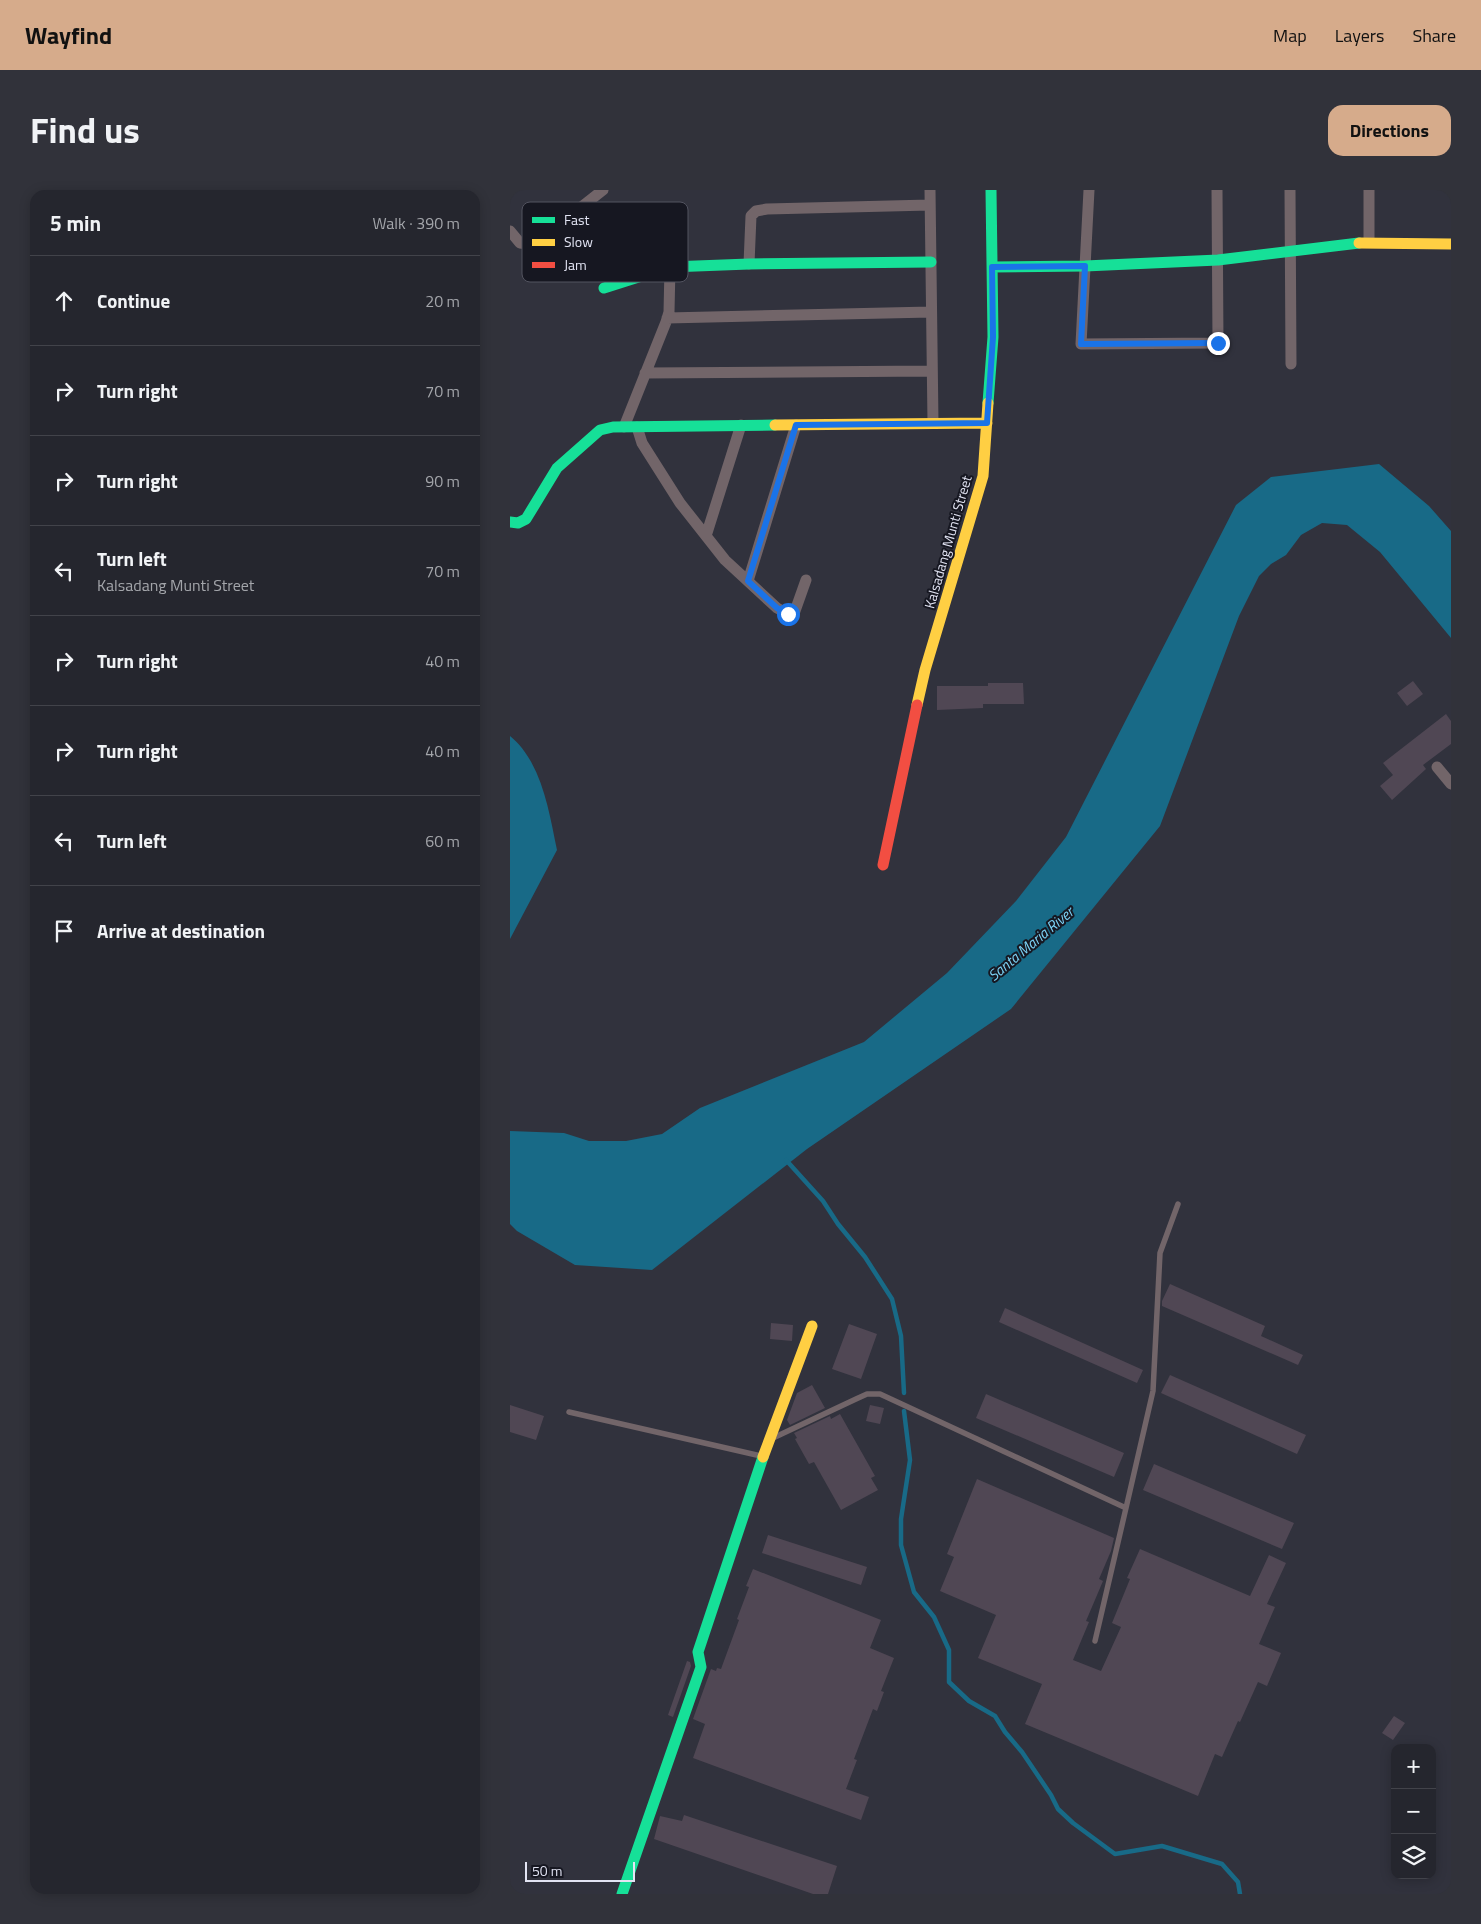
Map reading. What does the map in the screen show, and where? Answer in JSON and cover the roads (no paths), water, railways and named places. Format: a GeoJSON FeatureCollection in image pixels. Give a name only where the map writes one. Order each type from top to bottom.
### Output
{"type":"FeatureCollection","features":[{"type":"Feature","properties":{"kind":"street"},"geometry":{"type":"LineString","coordinates":[[588,202],[603,190]]}},
{"type":"Feature","properties":{"kind":"street"},"geometry":{"type":"LineString","coordinates":[[930,190],[933,423]]}},
{"type":"Feature","properties":{"kind":"street","name":"Kalsadang Munti Street"},"geometry":{"type":"LineString","coordinates":[[883,865],[925,670],[983,476],[993,337],[991,190]]}},
{"type":"Feature","properties":{"kind":"street"},"geometry":{"type":"LineString","coordinates":[[1089,190],[1081,344],[1218,343],[1217,190]]}},
{"type":"Feature","properties":{"kind":"street"},"geometry":{"type":"LineString","coordinates":[[1290,190],[1291,364]]}},
{"type":"Feature","properties":{"kind":"street"},"geometry":{"type":"LineString","coordinates":[[1368,190],[1368,242]]}},
{"type":"Feature","properties":{"kind":"street"},"geometry":{"type":"LineString","coordinates":[[749,264],[751,216],[756,211],[768,209],[930,205]]}},
{"type":"Feature","properties":{"kind":"street"},"geometry":{"type":"LineString","coordinates":[[510,230],[522,243]]}},
{"type":"Feature","properties":{"kind":"street"},"geometry":{"type":"LineString","coordinates":[[992,267],[1085,266],[1218,260],[1368,242],[1451,244]]}},
{"type":"Feature","properties":{"kind":"street"},"geometry":{"type":"LineString","coordinates":[[688,266],[931,262]]}},
{"type":"Feature","properties":{"kind":"street"},"geometry":{"type":"LineString","coordinates":[[604,288],[623,282]]}},
{"type":"Feature","properties":{"kind":"street"},"geometry":{"type":"LineString","coordinates":[[624,427],[667,318],[669,282]]}},
{"type":"Feature","properties":{"kind":"street"},"geometry":{"type":"LineString","coordinates":[[667,318],[932,312]]}},
{"type":"Feature","properties":{"kind":"street"},"geometry":{"type":"LineString","coordinates":[[645,373],[932,370]]}},
{"type":"Feature","properties":{"kind":"street"},"geometry":{"type":"LineString","coordinates":[[510,522],[518,523],[526,519],[557,468],[600,430],[624,427],[987,423]]}},
{"type":"Feature","properties":{"kind":"street"},"geometry":{"type":"LineString","coordinates":[[706,536],[741,425]]}},
{"type":"Feature","properties":{"kind":"street"},"geometry":{"type":"LineString","coordinates":[[748,581],[796,425]]}},
{"type":"Feature","properties":{"kind":"street"},"geometry":{"type":"LineString","coordinates":[[637,427],[642,443],[680,503],[725,560],[777,608],[788,614],[795,611],[806,580]]}},
{"type":"Feature","properties":{"kind":"street"},"geometry":{"type":"LineString","coordinates":[[1437,767],[1451,784]]}},
{"type":"Feature","properties":{"kind":"street"},"geometry":{"type":"LineString","coordinates":[[622,1894],[701,1667],[698,1652],[763,1456],[812,1326]]}},
{"type":"Feature","properties":{"kind":"lane"},"geometry":{"type":"LineString","coordinates":[[1095,1640],[1153,1391],[1160,1253],[1178,1204]]}},
{"type":"Feature","properties":{"kind":"lane"},"geometry":{"type":"LineString","coordinates":[[769,1440],[867,1394],[880,1394],[1126,1508]]}},
{"type":"Feature","properties":{"kind":"lane"},"geometry":{"type":"LineString","coordinates":[[569,1412],[763,1456]]}},
{"type":"Feature","properties":{"kind":"water","name":"Santa Maria River"},"geometry":{"type":"Polygon","coordinates":[[[1379,464],[1429,506],[1451,531],[1451,638],[1380,552],[1347,525],[1322,523],[1301,535],[1286,555],[1271,564],[1259,576],[1239,616],[1160,826],[1011,1009],[807,1149],[652,1270],[575,1265],[517,1231],[510,1224],[510,1131],[564,1133],[589,1141],[626,1141],[662,1134],[700,1108],[864,1042],[947,973],[1016,901],[1066,837],[1236,505],[1271,477],[1379,464]]]}},
{"type":"Feature","properties":{"kind":"water"},"geometry":{"type":"Polygon","coordinates":[[[510,736],[530,759],[537,773],[547,804],[557,850],[510,939],[510,736]]]}},
{"type":"Feature","properties":{"kind":"waterway"},"geometry":{"type":"LineString","coordinates":[[786,1160],[823,1201],[838,1224],[865,1257],[892,1299],[901,1336],[904,1393]]}},
{"type":"Feature","properties":{"kind":"waterway"},"geometry":{"type":"LineString","coordinates":[[904,1411],[910,1460],[901,1519],[901,1545],[914,1592],[934,1617],[949,1650],[949,1682],[969,1701],[995,1716],[1005,1732],[1022,1752],[1051,1795],[1058,1809],[1073,1823],[1115,1854],[1162,1846],[1222,1864],[1238,1882],[1240,1894]]}}]}
